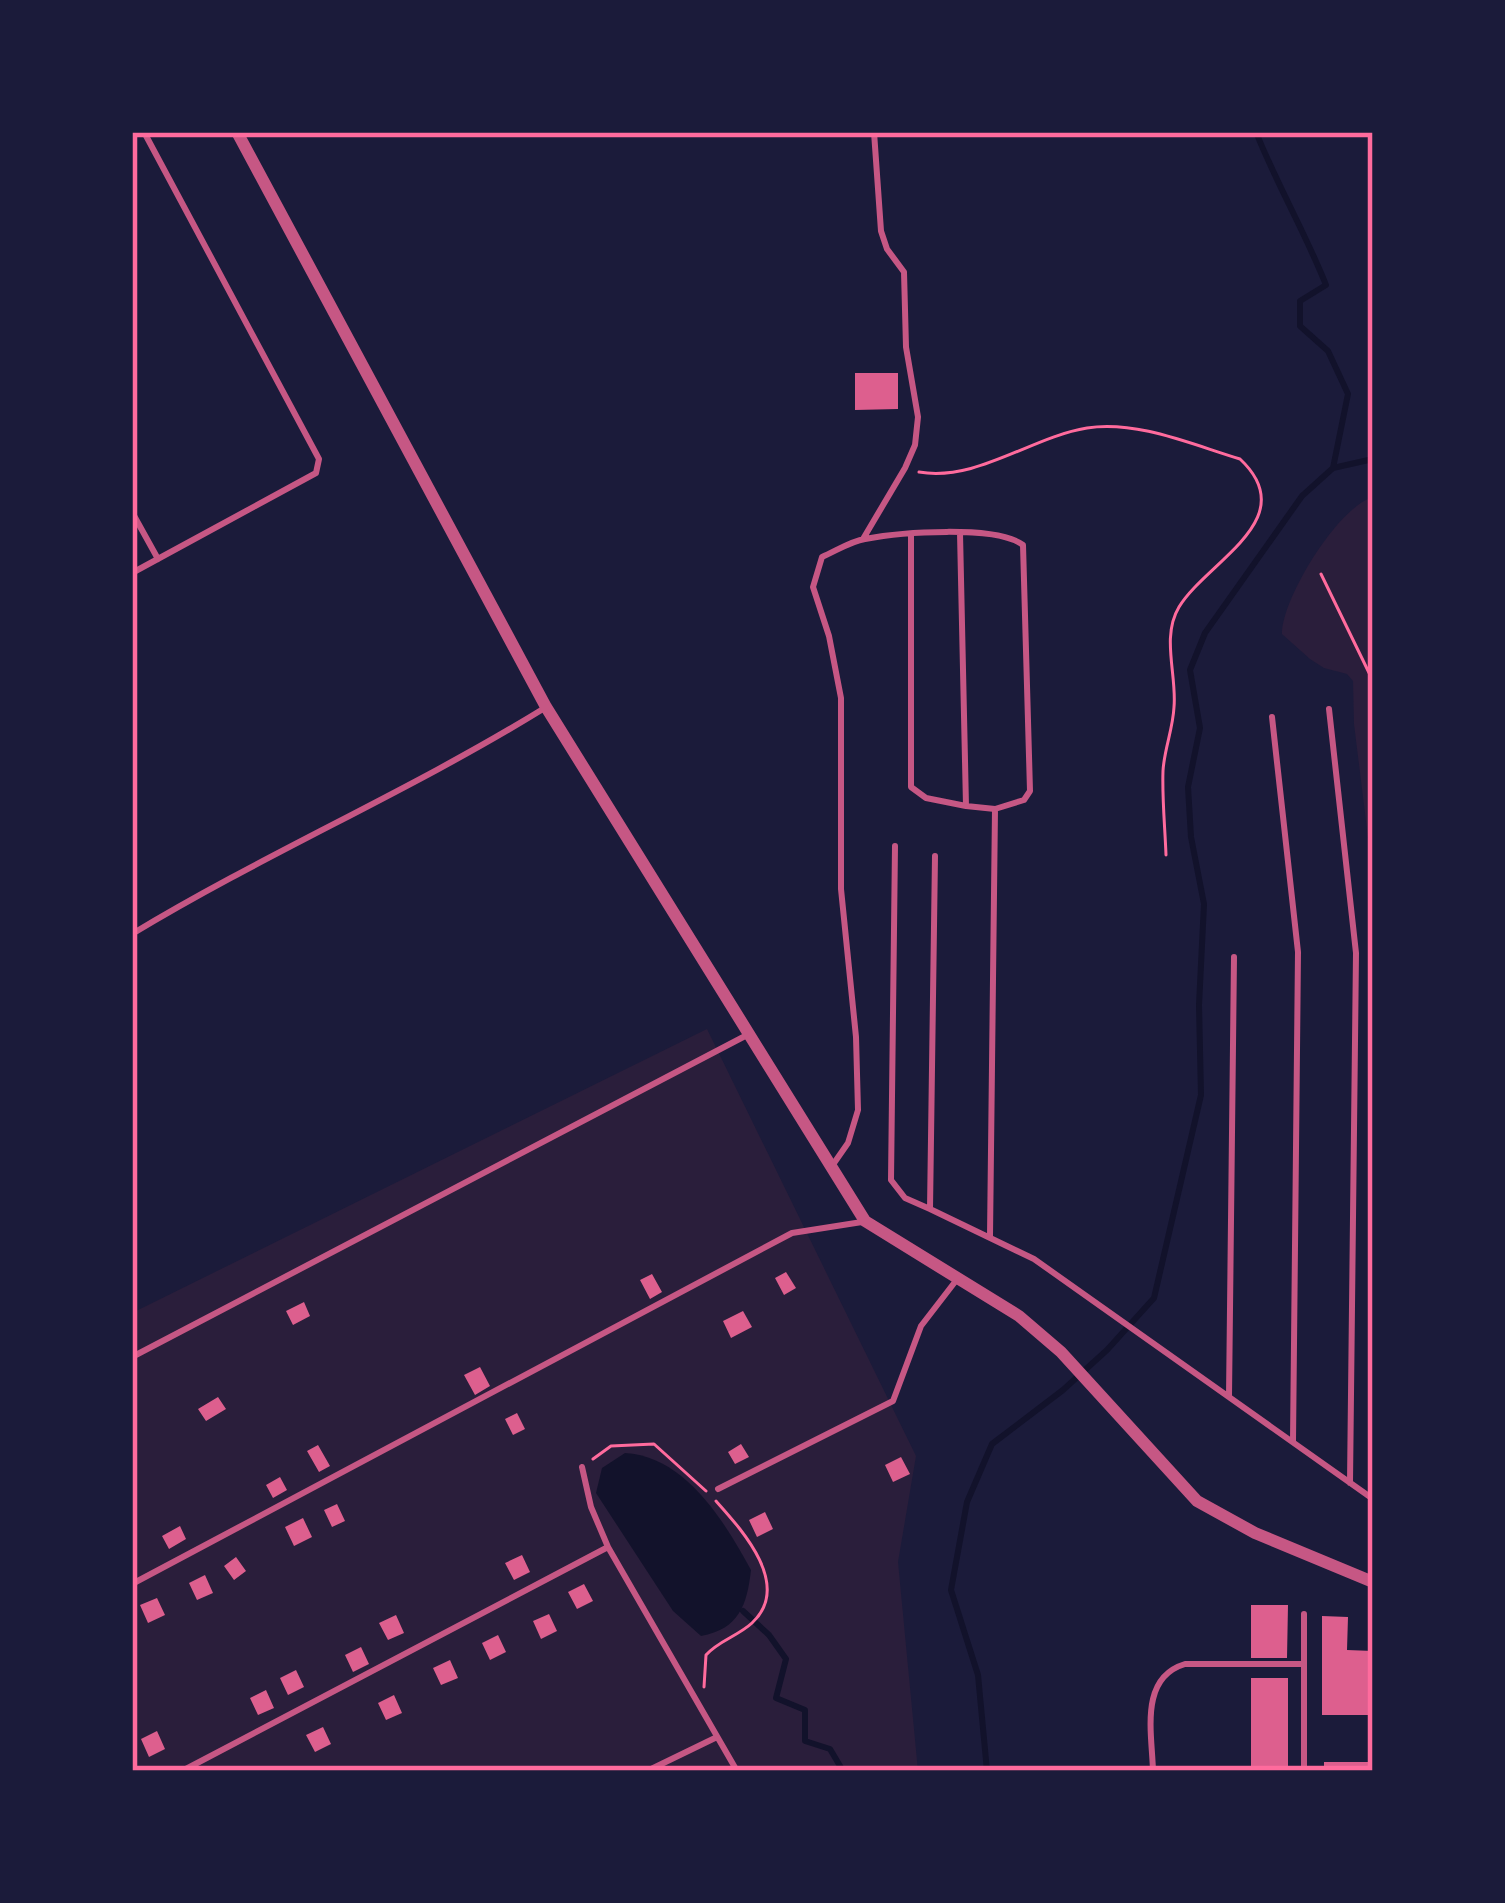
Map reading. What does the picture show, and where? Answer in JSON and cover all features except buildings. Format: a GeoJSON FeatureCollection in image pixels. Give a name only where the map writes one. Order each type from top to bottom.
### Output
{"type":"FeatureCollection","features":[{"type":"Feature","properties":{"kind":"street"},"geometry":{"type":"LineString","coordinates":[[237,132],[546,707],[866,1221],[1019,1316],[1061,1352],[1197,1501],[1255,1533],[1373,1582]]}},
{"type":"Feature","properties":{"kind":"lane"},"geometry":{"type":"LineString","coordinates":[[132,573],[316,473],[319,459],[144,132]]}},
{"type":"Feature","properties":{"kind":"lane"},"geometry":{"type":"LineString","coordinates":[[863,539],[905,468],[915,445],[918,417],[906,347],[908,297],[904,272],[881,231],[874,132]]}},
{"type":"Feature","properties":{"kind":"lane"},"geometry":{"type":"LineString","coordinates":[[132,512],[158,559]]}},
{"type":"Feature","properties":{"kind":"lane"},"geometry":{"type":"LineString","coordinates":[[832,1166],[848,1143],[858,1110],[842,889],[841,698],[830,636],[812,587],[822,556],[863,539],[961,532],[1014,538],[1023,545],[1030,791],[1024,800],[994,809],[926,798],[910,787],[911,536]]}},
{"type":"Feature","properties":{"kind":"lane"},"geometry":{"type":"LineString","coordinates":[[961,532],[966,806]]}},
{"type":"Feature","properties":{"kind":"lane"},"geometry":{"type":"LineString","coordinates":[[132,934],[193,897],[474,752],[546,707]]}},
{"type":"Feature","properties":{"kind":"lane"},"geometry":{"type":"LineString","coordinates":[[1329,709],[1356,953],[1350,1483]]}},
{"type":"Feature","properties":{"kind":"lane"},"geometry":{"type":"LineString","coordinates":[[1272,717],[1298,952],[1293,1442]]}},
{"type":"Feature","properties":{"kind":"lane"},"geometry":{"type":"LineString","coordinates":[[990,1236],[994,809]]}},
{"type":"Feature","properties":{"kind":"lane"},"geometry":{"type":"LineString","coordinates":[[895,846],[891,1180],[905,1198],[1034,1259],[1373,1498]]}},
{"type":"Feature","properties":{"kind":"lane"},"geometry":{"type":"LineString","coordinates":[[930,1209],[935,856]]}},
{"type":"Feature","properties":{"kind":"lane"},"geometry":{"type":"LineString","coordinates":[[1229,1397],[1234,957]]}},
{"type":"Feature","properties":{"kind":"lane"},"geometry":{"type":"LineString","coordinates":[[132,1358],[748,1034]]}},
{"type":"Feature","properties":{"kind":"lane"},"geometry":{"type":"LineString","coordinates":[[132,1583],[792,1232],[866,1221]]}},
{"type":"Feature","properties":{"kind":"lane"},"geometry":{"type":"LineString","coordinates":[[718,1489],[893,1401],[921,1326],[958,1278]]}},
{"type":"Feature","properties":{"kind":"lane"},"geometry":{"type":"LineString","coordinates":[[582,1467],[591,1507],[608,1547],[736,1771]]}},
{"type":"Feature","properties":{"kind":"lane"},"geometry":{"type":"LineString","coordinates":[[182,1771],[608,1547]]}},
{"type":"Feature","properties":{"kind":"lane"},"geometry":{"type":"LineString","coordinates":[[1304,1614],[1304,1771]]}},
{"type":"Feature","properties":{"kind":"lane"},"geometry":{"type":"LineString","coordinates":[[1153,1771],[1151,1695],[1161,1676],[1172,1668],[1302,1664]]}},
{"type":"Feature","properties":{"kind":"lane"},"geometry":{"type":"LineString","coordinates":[[647,1771],[715,1738]]}},
{"type":"Feature","properties":{"kind":"path"},"geometry":{"type":"LineString","coordinates":[[905,468],[934,474],[964,470],[1086,428],[1118,427],[1240,459],[1252,470],[1262,503],[1257,523],[1178,609],[1169,655],[1175,705],[1163,768],[1166,855]]}},
{"type":"Feature","properties":{"kind":"path"},"geometry":{"type":"LineString","coordinates":[[1321,574],[1373,680]]}},
{"type":"Feature","properties":{"kind":"path"},"geometry":{"type":"LineString","coordinates":[[582,1467],[611,1446],[654,1444],[711,1495],[747,1536],[766,1572],[758,1617],[706,1655],[704,1715]]}},
{"type":"Feature","properties":{"kind":"shaded area"},"geometry":{"type":"Polygon","coordinates":[[[1373,497],[1373,878],[1353,681],[1310,659],[1282,634],[1291,599],[1314,556],[1344,518],[1373,497]]]}},
{"type":"Feature","properties":{"kind":"shaded area"},"geometry":{"type":"Polygon","coordinates":[[[707,1029],[916,1456],[898,1562],[918,1771],[132,1771],[132,1313],[707,1029]]]}},
{"type":"Feature","properties":{"kind":"shaded area"},"geometry":{"type":"Polygon","coordinates":[[[625,1453],[647,1457],[684,1479],[716,1513],[741,1551],[751,1570],[747,1594],[739,1614],[724,1628],[701,1636],[673,1611],[596,1493],[602,1468],[625,1453]]]}},
{"type":"Feature","properties":{"kind":"waterway"},"geometry":{"type":"LineString","coordinates":[[987,1771],[978,1675],[951,1590],[967,1502],[992,1444],[1063,1390],[1154,1298],[1201,1095],[1204,904],[1191,837],[1188,787],[1200,728],[1190,670],[1205,633],[1302,496],[1333,468],[1348,394],[1328,351],[1300,326],[1300,301],[1326,285],[1256,132]]}},
{"type":"Feature","properties":{"kind":"waterway"},"geometry":{"type":"LineString","coordinates":[[1333,468],[1373,459]]}},
{"type":"Feature","properties":{"kind":"waterway"},"geometry":{"type":"LineString","coordinates":[[743,1611],[786,1659],[776,1698],[805,1710],[805,1741],[830,1749],[843,1771]]}}]}
